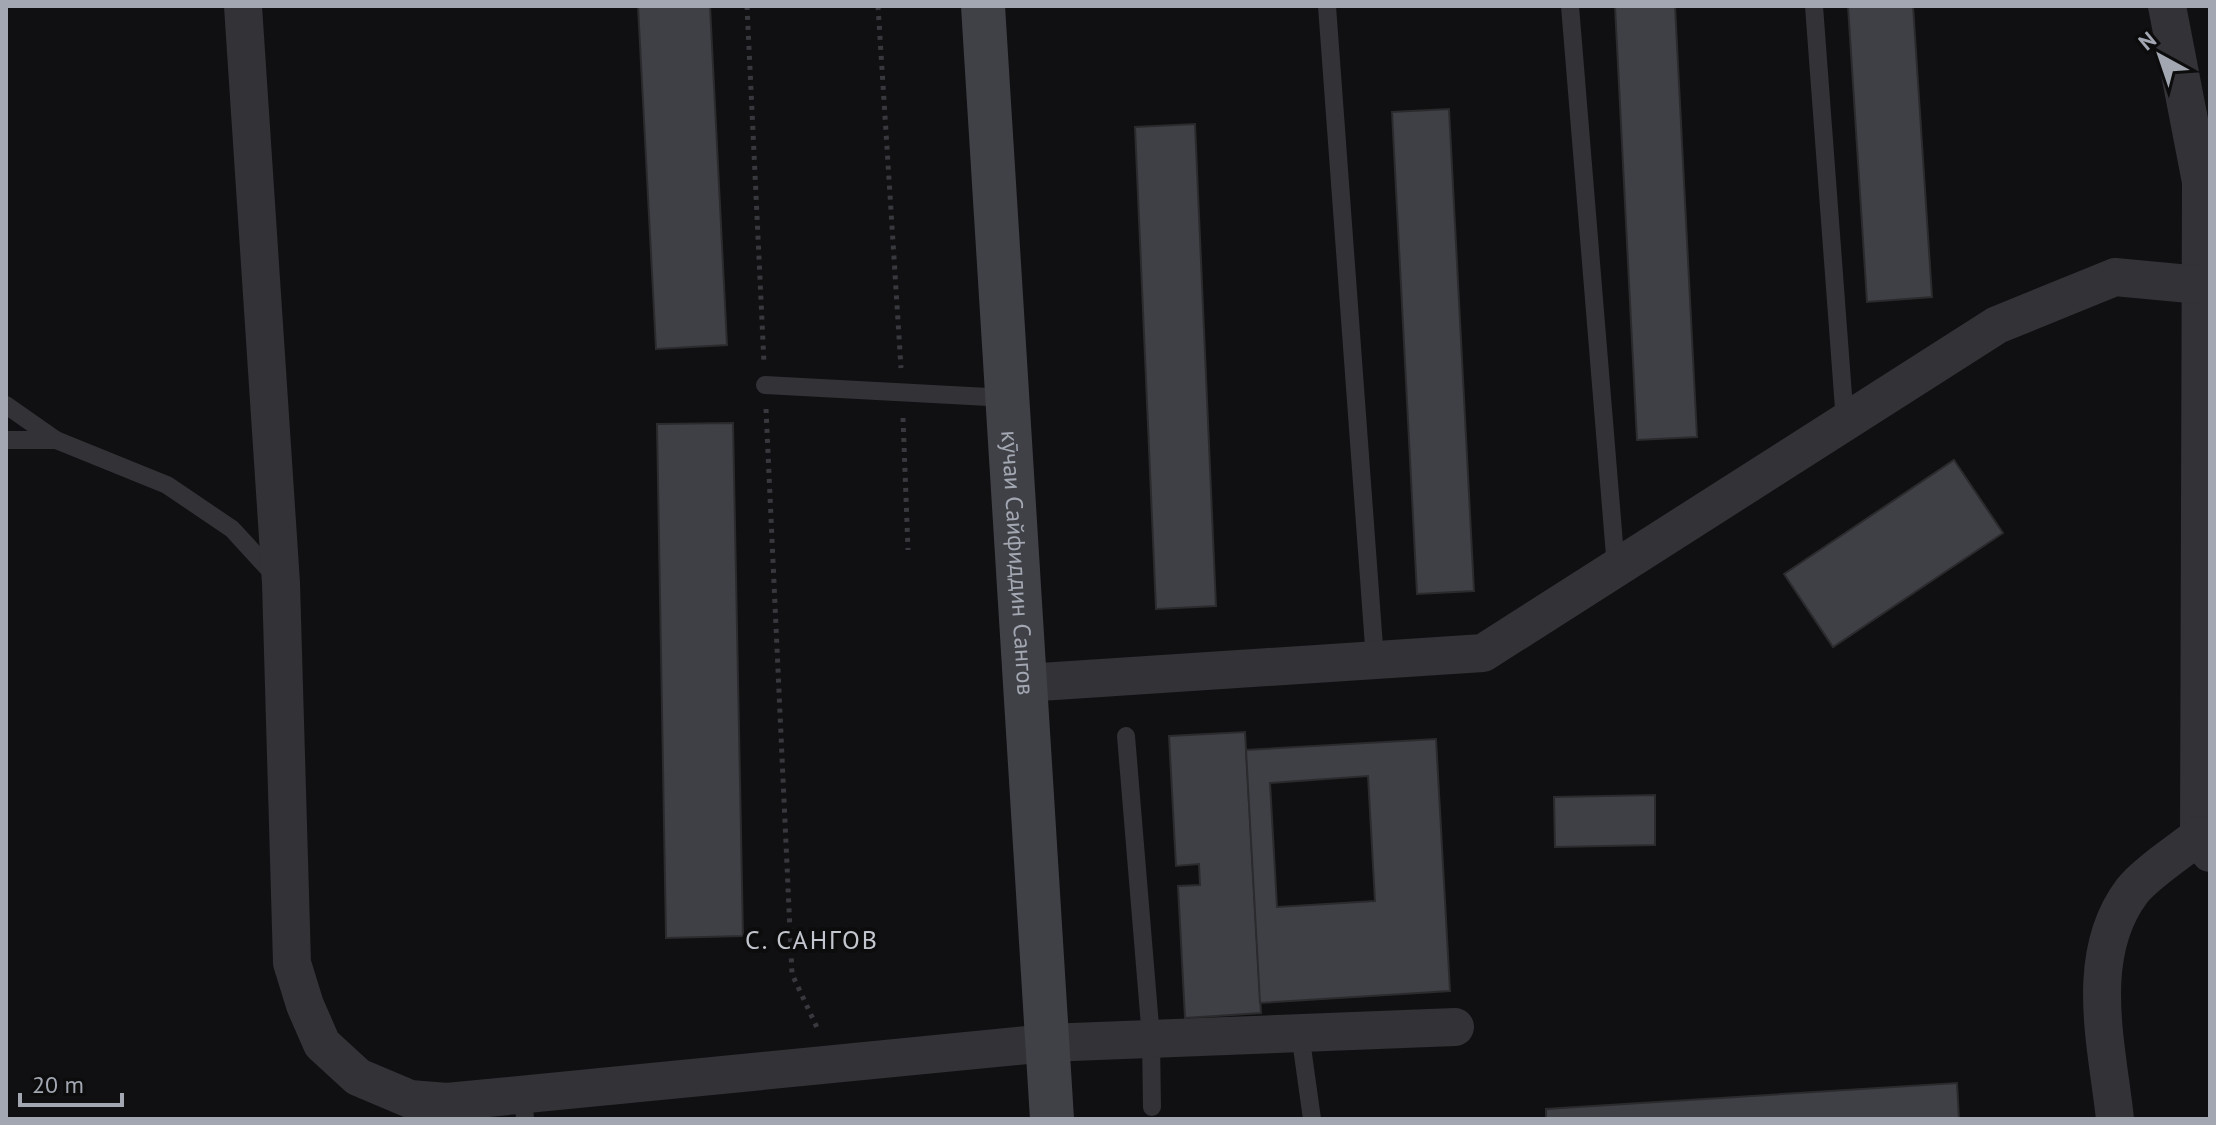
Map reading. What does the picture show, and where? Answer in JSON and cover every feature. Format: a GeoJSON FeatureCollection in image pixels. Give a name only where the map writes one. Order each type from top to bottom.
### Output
{"type":"FeatureCollection","features":[{"type":"Feature","properties":{"kind":"street"},"geometry":{"type":"LineString","coordinates":[[243,6],[281,583],[292,963],[322,1044],[358,1077],[410,1099],[524,1107],[1047,1043],[1455,1027]]}},
{"type":"Feature","properties":{"kind":"street","name":"кӯчаи Сайфиддин Сангов"},"geometry":{"type":"LineString","coordinates":[[983,6],[1052,1119]]}},
{"type":"Feature","properties":{"kind":"street"},"geometry":{"type":"LineString","coordinates":[[2115,1119],[2100,989],[2111,927],[2133,889],[2207,847],[2201,182],[2167,6]]}},
{"type":"Feature","properties":{"kind":"street"},"geometry":{"type":"LineString","coordinates":[[1025,683],[1483,653],[1997,325],[2115,277],[2200,285]]}},
{"type":"Feature","properties":{"kind":"lane"},"geometry":{"type":"LineString","coordinates":[[1327,6],[1375,660]]}},
{"type":"Feature","properties":{"kind":"lane"},"geometry":{"type":"LineString","coordinates":[[1570,6],[1616,568]]}},
{"type":"Feature","properties":{"kind":"lane"},"geometry":{"type":"LineString","coordinates":[[1814,6],[1845,422]]}},
{"type":"Feature","properties":{"kind":"lane"},"geometry":{"type":"LineString","coordinates":[[765,385],[1007,398]]}},
{"type":"Feature","properties":{"kind":"lane"},"geometry":{"type":"LineString","coordinates":[[6,405],[56,440],[167,485],[232,529],[281,583]]}},
{"type":"Feature","properties":{"kind":"lane"},"geometry":{"type":"LineString","coordinates":[[6,440],[56,440]]}},
{"type":"Feature","properties":{"kind":"lane"},"geometry":{"type":"LineString","coordinates":[[1126,736],[1151,1038],[1152,1107]]}},
{"type":"Feature","properties":{"kind":"lane"},"geometry":{"type":"LineString","coordinates":[[1300,1033],[1312,1119]]}},
{"type":"Feature","properties":{"kind":"path"},"geometry":{"type":"LineString","coordinates":[[747,6],[792,974],[820,1034]]}},
{"type":"Feature","properties":{"kind":"path"},"geometry":{"type":"LineString","coordinates":[[878,6],[902,392],[908,550]]}},
{"type":"Feature","properties":{"kind":"building"},"geometry":{"type":"Polygon","coordinates":[[[638,6],[710,6],[727,345],[656,349],[638,6]]]}},
{"type":"Feature","properties":{"kind":"building"},"geometry":{"type":"Polygon","coordinates":[[[1615,6],[1675,6],[1697,437],[1637,440],[1615,6]]]}},
{"type":"Feature","properties":{"kind":"building"},"geometry":{"type":"Polygon","coordinates":[[[1848,6],[1913,6],[1932,297],[1867,302],[1848,6]]]}},
{"type":"Feature","properties":{"kind":"building"},"geometry":{"type":"Polygon","coordinates":[[[1449,109],[1474,591],[1417,594],[1392,112],[1449,109]]]}},
{"type":"Feature","properties":{"kind":"building"},"geometry":{"type":"Polygon","coordinates":[[[1195,124],[1216,606],[1156,609],[1135,127],[1195,124]]]}},
{"type":"Feature","properties":{"kind":"building"},"geometry":{"type":"Polygon","coordinates":[[[733,423],[743,936],[666,938],[657,424],[733,423]]]}},
{"type":"Feature","properties":{"kind":"building"},"geometry":{"type":"Polygon","coordinates":[[[1954,460],[2003,533],[1833,647],[1784,574],[1954,460]]]}},
{"type":"Feature","properties":{"kind":"building"},"geometry":{"type":"Polygon","coordinates":[[[1245,732],[1261,1013],[1185,1018],[1178,886],[1200,885],[1199,864],[1176,866],[1169,736],[1245,732]]]}},
{"type":"Feature","properties":{"kind":"building"},"geometry":{"type":"Polygon","coordinates":[[[1436,739],[1450,991],[1260,1003],[1246,750],[1436,739]],[[1368,776],[1270,783],[1277,907],[1375,901],[1368,776]]]}},
{"type":"Feature","properties":{"kind":"building"},"geometry":{"type":"Polygon","coordinates":[[[1655,795],[1655,845],[1555,847],[1554,797],[1655,795]]]}},
{"type":"Feature","properties":{"kind":"building"},"geometry":{"type":"Polygon","coordinates":[[[1957,1083],[1959,1119],[1546,1119],[1546,1109],[1957,1083]]]}},
{"type":"Feature","properties":{"kind":"district","name":"С. САНГОВ"},"geometry":{"type":"Point","coordinates":[812,940]}}]}
